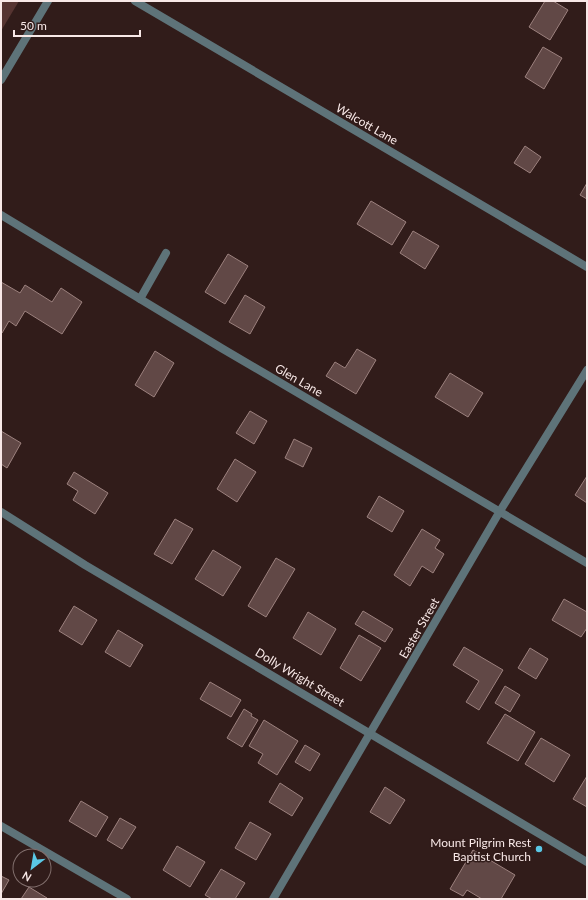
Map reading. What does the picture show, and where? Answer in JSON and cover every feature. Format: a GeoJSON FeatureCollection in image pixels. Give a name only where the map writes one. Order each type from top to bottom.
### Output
{"type":"FeatureCollection","features":[{"type":"Feature","properties":{"kind":"street"},"geometry":{"type":"LineString","coordinates":[[1,80],[48,1]]}},
{"type":"Feature","properties":{"kind":"street","name":"Walcott Lane"},"geometry":{"type":"LineString","coordinates":[[135,1],[587,267]]}},
{"type":"Feature","properties":{"kind":"street","name":"Glen Lane"},"geometry":{"type":"LineString","coordinates":[[1,215],[223,349],[587,563]]}},
{"type":"Feature","properties":{"kind":"street"},"geometry":{"type":"LineString","coordinates":[[140,299],[166,253]]}},
{"type":"Feature","properties":{"kind":"street","name":"Easter Street"},"geometry":{"type":"LineString","coordinates":[[273,899],[500,512],[587,370]]}},
{"type":"Feature","properties":{"kind":"street","name":"Dolly Wright Street"},"geometry":{"type":"LineString","coordinates":[[1,512],[92,569],[587,862]]}},
{"type":"Feature","properties":{"kind":"street"},"geometry":{"type":"LineString","coordinates":[[1,826],[128,899]]}},
{"type":"Feature","properties":{"kind":"shaded area"},"geometry":{"type":"Polygon","coordinates":[[[1,1],[19,1],[1,31],[1,1]]]}},
{"type":"Feature","properties":{"kind":"building"},"geometry":{"type":"Polygon","coordinates":[[[545,1],[553,1],[568,10],[550,40],[529,27],[545,1]]]}},
{"type":"Feature","properties":{"kind":"building"},"geometry":{"type":"Polygon","coordinates":[[[543,47],[562,58],[544,89],[525,77],[543,47]]]}},
{"type":"Feature","properties":{"kind":"building"},"geometry":{"type":"Polygon","coordinates":[[[525,146],[541,157],[530,173],[514,163],[525,146]]]}},
{"type":"Feature","properties":{"kind":"building"},"geometry":{"type":"Polygon","coordinates":[[[587,183],[587,199],[580,195],[587,183]]]}},
{"type":"Feature","properties":{"kind":"building"},"geometry":{"type":"Polygon","coordinates":[[[371,201],[406,222],[392,245],[357,224],[371,201]]]}},
{"type":"Feature","properties":{"kind":"building"},"geometry":{"type":"Polygon","coordinates":[[[413,231],[439,246],[425,269],[400,253],[413,231]]]}},
{"type":"Feature","properties":{"kind":"building"},"geometry":{"type":"Polygon","coordinates":[[[228,254],[248,266],[225,304],[205,292],[228,254]]]}},
{"type":"Feature","properties":{"kind":"building"},"geometry":{"type":"Polygon","coordinates":[[[1,282],[20,293],[25,285],[52,302],[61,288],[82,302],[62,334],[25,311],[16,326],[9,321],[2,333],[1,282]]]}},
{"type":"Feature","properties":{"kind":"building"},"geometry":{"type":"Polygon","coordinates":[[[245,295],[265,307],[250,334],[229,322],[245,295]]]}},
{"type":"Feature","properties":{"kind":"building"},"geometry":{"type":"Polygon","coordinates":[[[357,349],[376,360],[356,394],[326,376],[335,362],[345,368],[357,349]]]}},
{"type":"Feature","properties":{"kind":"building"},"geometry":{"type":"Polygon","coordinates":[[[155,351],[174,363],[154,397],[135,385],[155,351]]]}},
{"type":"Feature","properties":{"kind":"building"},"geometry":{"type":"Polygon","coordinates":[[[450,373],[483,393],[468,417],[435,397],[450,373]]]}},
{"type":"Feature","properties":{"kind":"building"},"geometry":{"type":"Polygon","coordinates":[[[250,411],[267,421],[254,444],[236,433],[250,411]]]}},
{"type":"Feature","properties":{"kind":"building"},"geometry":{"type":"Polygon","coordinates":[[[1,431],[21,443],[7,468],[1,464],[1,431]]]}},
{"type":"Feature","properties":{"kind":"building"},"geometry":{"type":"Polygon","coordinates":[[[294,439],[312,448],[303,467],[285,458],[294,439]]]}},
{"type":"Feature","properties":{"kind":"building"},"geometry":{"type":"Polygon","coordinates":[[[235,459],[256,472],[237,502],[217,489],[235,459]]]}},
{"type":"Feature","properties":{"kind":"building"},"geometry":{"type":"Polygon","coordinates":[[[74,472],[108,493],[95,514],[73,500],[78,491],[67,484],[74,472]]]}},
{"type":"Feature","properties":{"kind":"building"},"geometry":{"type":"Polygon","coordinates":[[[587,476],[587,503],[575,495],[587,476]]]}},
{"type":"Feature","properties":{"kind":"building"},"geometry":{"type":"Polygon","coordinates":[[[379,496],[404,511],[392,532],[367,517],[379,496]]]}},
{"type":"Feature","properties":{"kind":"building"},"geometry":{"type":"Polygon","coordinates":[[[175,519],[193,529],[172,564],[154,554],[175,519]]]}},
{"type":"Feature","properties":{"kind":"building"},"geometry":{"type":"Polygon","coordinates":[[[422,529],[440,540],[435,548],[444,554],[433,573],[422,566],[410,586],[394,575],[422,529]]]}},
{"type":"Feature","properties":{"kind":"building"},"geometry":{"type":"Polygon","coordinates":[[[213,550],[241,567],[223,596],[195,579],[213,550]]]}},
{"type":"Feature","properties":{"kind":"building"},"geometry":{"type":"Polygon","coordinates":[[[276,558],[295,569],[266,617],[248,606],[276,558]]]}},
{"type":"Feature","properties":{"kind":"building"},"geometry":{"type":"Polygon","coordinates":[[[564,599],[587,612],[587,628],[581,637],[552,620],[564,599]]]}},
{"type":"Feature","properties":{"kind":"building"},"geometry":{"type":"Polygon","coordinates":[[[74,606],[97,620],[82,645],[59,631],[74,606]]]}},
{"type":"Feature","properties":{"kind":"building"},"geometry":{"type":"Polygon","coordinates":[[[363,611],[393,629],[385,642],[355,624],[363,611]]]}},
{"type":"Feature","properties":{"kind":"building"},"geometry":{"type":"Polygon","coordinates":[[[308,612],[336,629],[321,655],[293,638],[308,612]]]}},
{"type":"Feature","properties":{"kind":"building"},"geometry":{"type":"Polygon","coordinates":[[[118,630],[143,645],[130,667],[105,652],[118,630]]]}},
{"type":"Feature","properties":{"kind":"building"},"geometry":{"type":"Polygon","coordinates":[[[359,635],[381,648],[361,681],[340,668],[359,635]]]}},
{"type":"Feature","properties":{"kind":"building"},"geometry":{"type":"Polygon","coordinates":[[[464,647],[503,670],[479,710],[466,702],[479,681],[453,665],[464,647]]]}},
{"type":"Feature","properties":{"kind":"building"},"geometry":{"type":"Polygon","coordinates":[[[530,648],[548,659],[536,679],[518,668],[530,648]]]}},
{"type":"Feature","properties":{"kind":"building"},"geometry":{"type":"Polygon","coordinates":[[[210,682],[241,700],[231,717],[200,699],[210,682]]]}},
{"type":"Feature","properties":{"kind":"building"},"geometry":{"type":"Polygon","coordinates":[[[505,686],[520,695],[510,712],[495,703],[505,686]]]}},
{"type":"Feature","properties":{"kind":"building"},"geometry":{"type":"Polygon","coordinates":[[[244,709],[258,720],[242,747],[227,738],[244,709]]]}},
{"type":"Feature","properties":{"kind":"building"},"geometry":{"type":"Polygon","coordinates":[[[505,714],[535,732],[518,761],[487,743],[505,714]]]}},
{"type":"Feature","properties":{"kind":"building"},"geometry":{"type":"Polygon","coordinates":[[[264,720],[298,741],[277,775],[258,763],[263,754],[249,746],[264,720]]]}},
{"type":"Feature","properties":{"kind":"building"},"geometry":{"type":"Polygon","coordinates":[[[541,738],[570,755],[554,782],[525,764],[541,738]]]}},
{"type":"Feature","properties":{"kind":"building"},"geometry":{"type":"Polygon","coordinates":[[[305,745],[320,754],[310,771],[295,762],[305,745]]]}},
{"type":"Feature","properties":{"kind":"building"},"geometry":{"type":"Polygon","coordinates":[[[587,776],[587,807],[573,799],[587,776]]]}},
{"type":"Feature","properties":{"kind":"building"},"geometry":{"type":"Polygon","coordinates":[[[280,783],[303,798],[292,816],[269,802],[280,783]]]}},
{"type":"Feature","properties":{"kind":"building"},"geometry":{"type":"Polygon","coordinates":[[[385,787],[405,800],[390,824],[370,812],[385,787]]]}},
{"type":"Feature","properties":{"kind":"building"},"geometry":{"type":"Polygon","coordinates":[[[81,801],[108,817],[96,837],[69,821],[81,801]]]}},
{"type":"Feature","properties":{"kind":"building"},"geometry":{"type":"Polygon","coordinates":[[[120,818],[136,827],[122,849],[107,840],[120,818]]]}},
{"type":"Feature","properties":{"kind":"building"},"geometry":{"type":"Polygon","coordinates":[[[250,822],[271,834],[256,860],[235,848],[250,822]]]}},
{"type":"Feature","properties":{"kind":"building"},"geometry":{"type":"Polygon","coordinates":[[[177,846],[205,862],[190,887],[163,870],[177,846]]]}},
{"type":"Feature","properties":{"kind":"building"},"geometry":{"type":"Polygon","coordinates":[[[473,850],[515,875],[501,899],[482,899],[467,890],[463,896],[450,889],[473,850]]]}},
{"type":"Feature","properties":{"kind":"building"},"geometry":{"type":"Polygon","coordinates":[[[221,869],[245,883],[235,899],[212,899],[205,895],[221,869]]]}},
{"type":"Feature","properties":{"kind":"building"},"geometry":{"type":"Polygon","coordinates":[[[1,876],[9,880],[1,894],[1,876]]]}},
{"type":"Feature","properties":{"kind":"building"},"geometry":{"type":"Polygon","coordinates":[[[28,888],[47,898],[47,899],[21,899],[28,888]]]}},
{"type":"Feature","properties":{"kind":"place","name":"Mount Pilgrim Rest Baptist Church"},"geometry":{"type":"Point","coordinates":[539,849]}}]}
